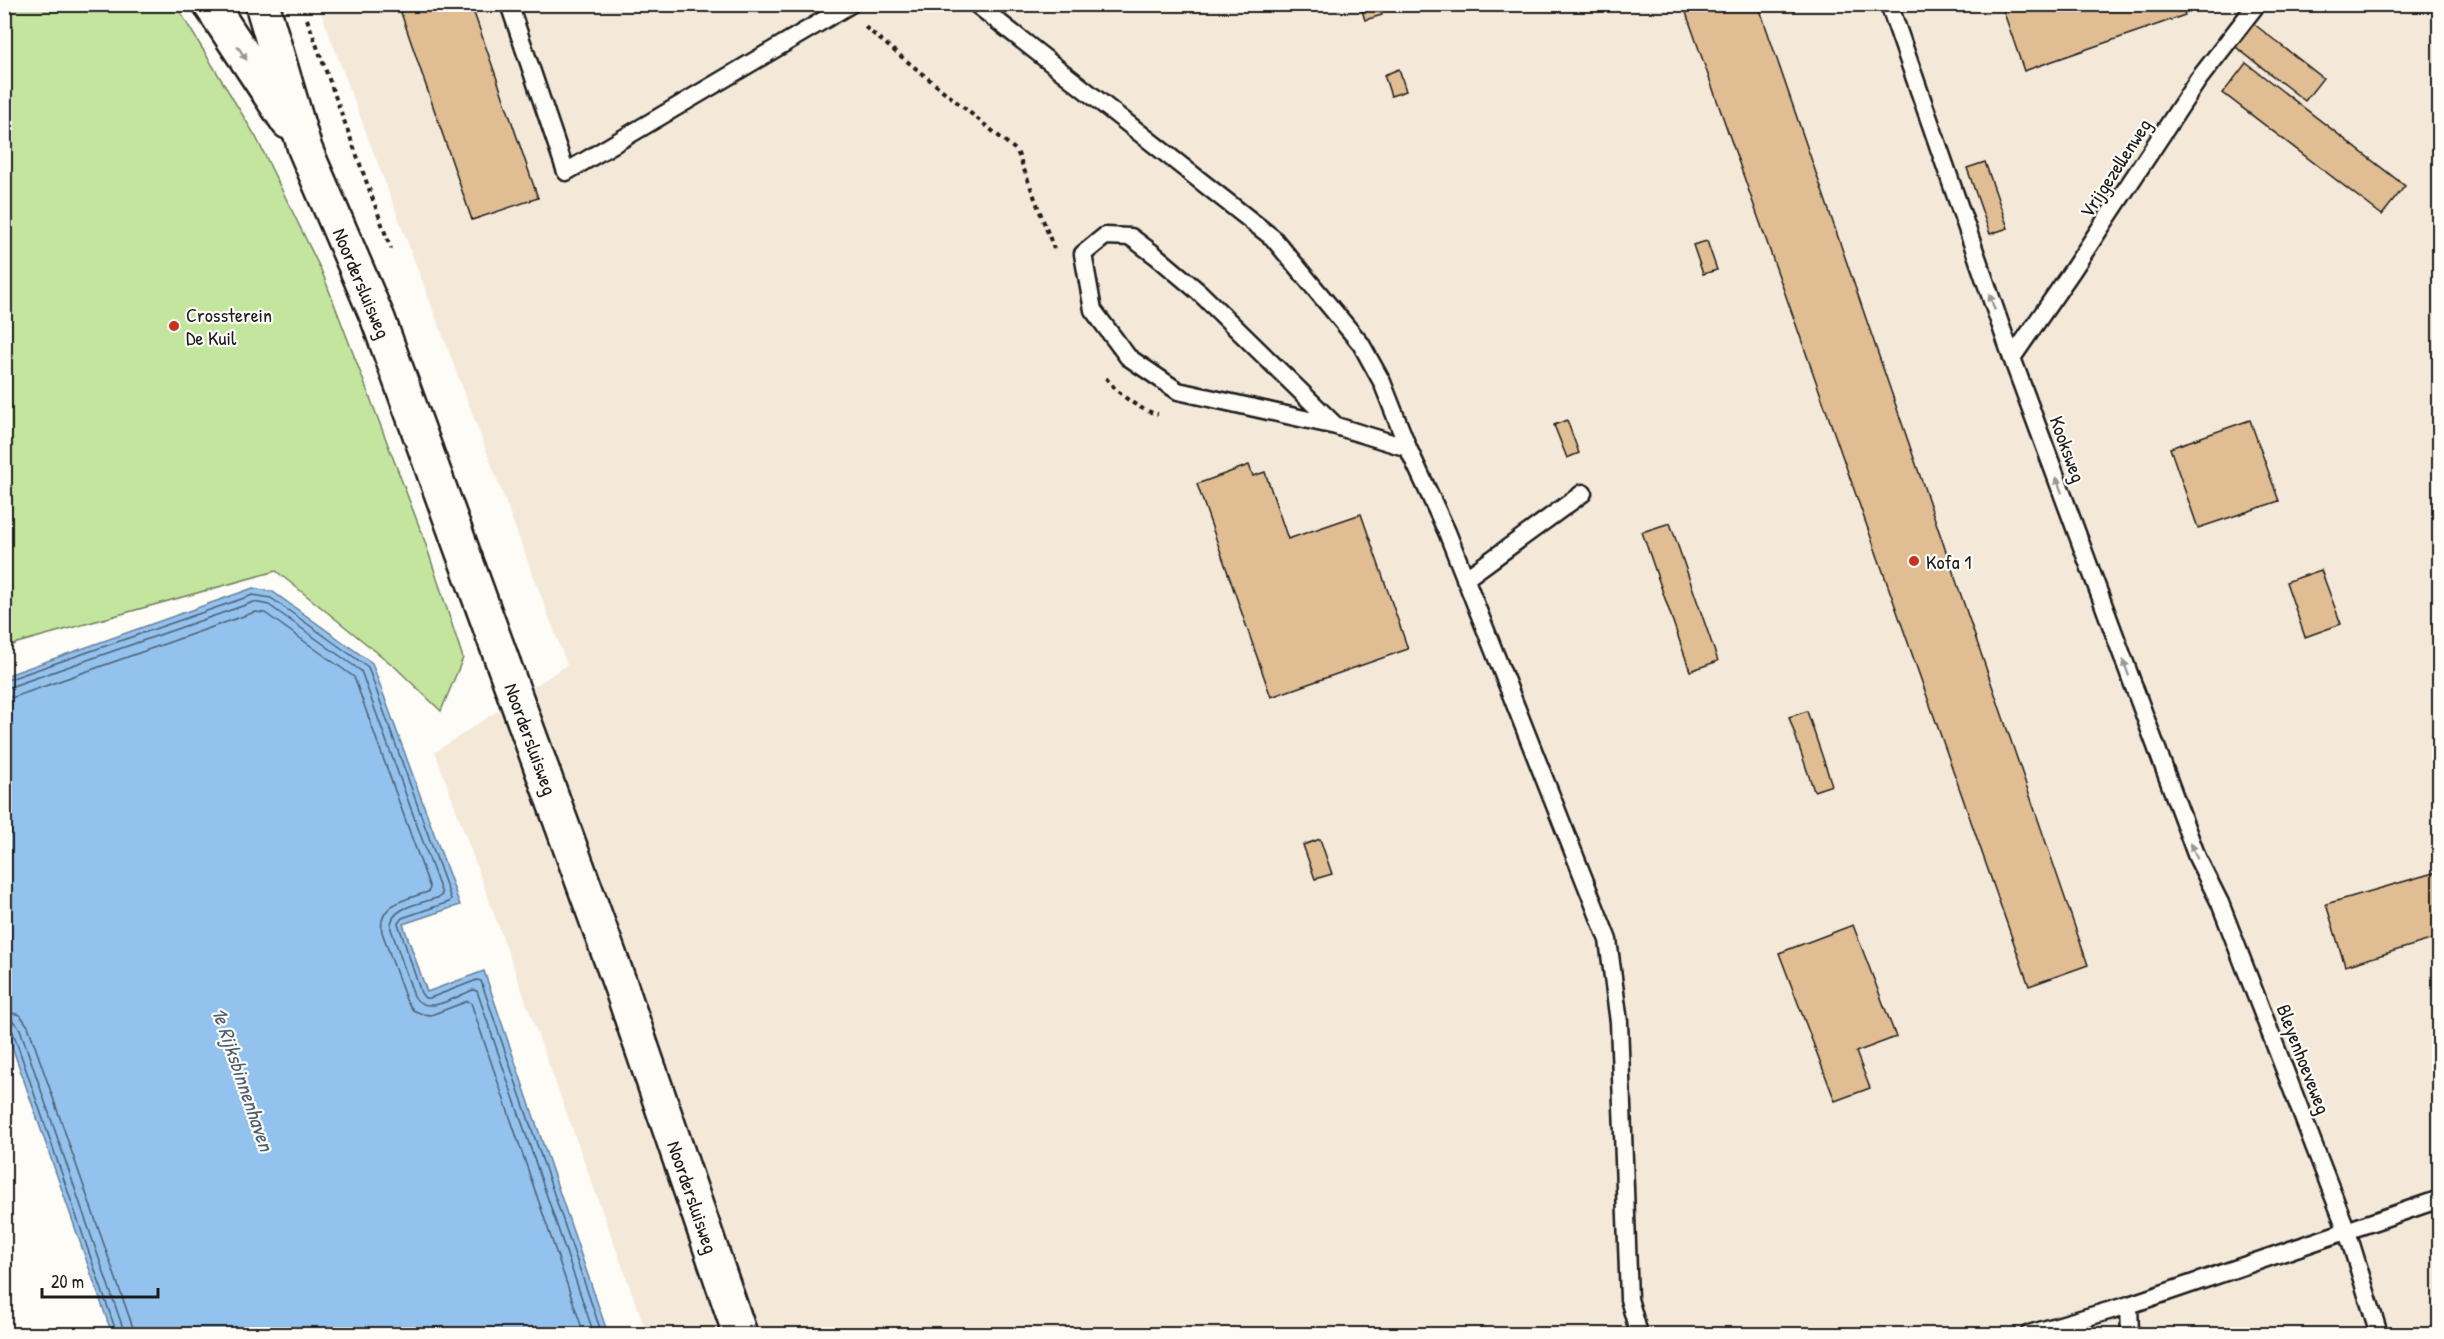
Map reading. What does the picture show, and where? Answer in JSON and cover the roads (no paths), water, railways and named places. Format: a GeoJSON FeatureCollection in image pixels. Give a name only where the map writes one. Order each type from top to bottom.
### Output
{"type":"FeatureCollection","features":[{"type":"Feature","properties":{"kind":"street","name":"Noordersluisweg"},"geometry":{"type":"LineString","coordinates":[[210,4],[305,149]]}},
{"type":"Feature","properties":{"kind":"street","name":"Noordersluisweg"},"geometry":{"type":"LineString","coordinates":[[262,4],[305,149],[378,319],[621,987],[740,1335]]}},
{"type":"Feature","properties":{"kind":"lane"},"geometry":{"type":"LineString","coordinates":[[509,4],[566,172],[851,4]]}},
{"type":"Feature","properties":{"kind":"lane"},"geometry":{"type":"LineString","coordinates":[[976,4],[1273,238],[1361,344],[1382,382],[1408,448],[1447,532],[1608,940],[1619,1022],[1629,1299],[1639,1335]]}},
{"type":"Feature","properties":{"kind":"lane","name":"Kooksweg"},"geometry":{"type":"LineString","coordinates":[[1889,4],[2012,358],[2196,857],[2220,903]]}},
{"type":"Feature","properties":{"kind":"lane","name":"Vrijgezellenweg"},"geometry":{"type":"LineString","coordinates":[[2012,358],[2198,80],[2257,4]]}},
{"type":"Feature","properties":{"kind":"lane"},"geometry":{"type":"LineString","coordinates":[[1336,426],[1198,292],[1131,237],[1105,236],[1083,254],[1093,310],[1128,357],[1178,391],[1336,426],[1408,448]]}},
{"type":"Feature","properties":{"kind":"lane"},"geometry":{"type":"LineString","coordinates":[[1465,579],[1583,493]]}},
{"type":"Feature","properties":{"kind":"lane","name":"Bleyenhoeveweg"},"geometry":{"type":"LineString","coordinates":[[2220,903],[2347,1231],[2382,1334]]}},
{"type":"Feature","properties":{"kind":"lane"},"geometry":{"type":"LineString","coordinates":[[2030,1335],[2129,1305],[2439,1199]]}},
{"type":"Feature","properties":{"kind":"lane"},"geometry":{"type":"LineString","coordinates":[[2129,1305],[2130,1335]]}},
{"type":"Feature","properties":{"kind":"water","name":"1e Rijksbinnenhaven"},"geometry":{"type":"Polygon","coordinates":[[[253,588],[273,592],[372,663],[460,905],[403,924],[427,992],[484,971],[608,1334],[112,1334],[5,1026],[5,676],[253,588]]]}},
{"type":"Feature","properties":{"kind":"place","name":"Crossterein De Kuil"},"geometry":{"type":"Point","coordinates":[174,326]}},
{"type":"Feature","properties":{"kind":"place","name":"Kofa 1"},"geometry":{"type":"Point","coordinates":[1914,561]}}]}
